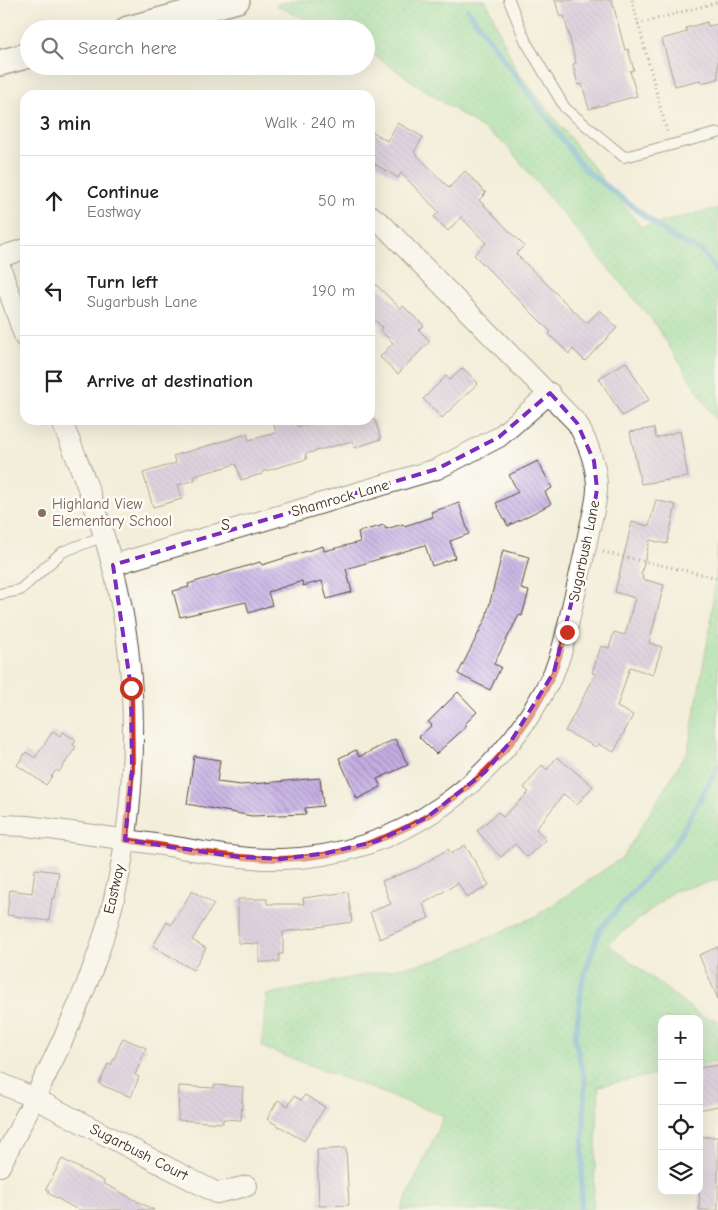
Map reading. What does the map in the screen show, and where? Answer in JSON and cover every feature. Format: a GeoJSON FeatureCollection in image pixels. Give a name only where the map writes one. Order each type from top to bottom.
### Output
{"type":"FeatureCollection","features":[{"type":"Feature","properties":{"kind":"street"},"geometry":{"type":"LineString","coordinates":[[162,20],[237,0]]}},
{"type":"Feature","properties":{"kind":"street"},"geometry":{"type":"LineString","coordinates":[[0,63],[20,57]]}},
{"type":"Feature","properties":{"kind":"street","name":"Sugarbush Lane"},"geometry":{"type":"LineString","coordinates":[[0,825],[27,826],[240,857],[281,859],[327,854],[377,841],[426,818],[456,798],[485,772],[511,741],[534,708],[554,672],[567,632],[597,489],[594,462],[577,423],[550,393],[375,219]]}},
{"type":"Feature","properties":{"kind":"street"},"geometry":{"type":"LineString","coordinates":[[0,257],[20,251]]}},
{"type":"Feature","properties":{"kind":"street"},"geometry":{"type":"LineString","coordinates":[[0,266],[20,324]]}},
{"type":"Feature","properties":{"kind":"street","name":"Shamrock Lane"},"geometry":{"type":"LineString","coordinates":[[112,565],[437,469],[499,436],[550,393]]}},
{"type":"Feature","properties":{"kind":"street","name":"Eastway"},"geometry":{"type":"LineString","coordinates":[[0,1166],[68,1030],[100,948],[126,840],[132,770],[131,688],[124,627],[112,565],[85,476],[62,425]]}},
{"type":"Feature","properties":{"kind":"street"},"geometry":{"type":"LineString","coordinates":[[0,1083],[34,1098]]}},
{"type":"Feature","properties":{"kind":"street","name":"Sugarbush Court"},"geometry":{"type":"LineString","coordinates":[[34,1098],[218,1193],[247,1186]]}},
{"type":"Feature","properties":{"kind":"lane"},"geometry":{"type":"LineString","coordinates":[[509,0],[526,42],[565,108],[624,157],[718,132]]}},
{"type":"Feature","properties":{"kind":"lane"},"geometry":{"type":"LineString","coordinates":[[0,594],[20,590],[62,552],[104,536]]}},
{"type":"Feature","properties":{"kind":"path"},"geometry":{"type":"LineString","coordinates":[[632,0],[670,145]]}},
{"type":"Feature","properties":{"kind":"path"},"geometry":{"type":"LineString","coordinates":[[638,24],[718,2]]}},
{"type":"Feature","properties":{"kind":"path"},"geometry":{"type":"LineString","coordinates":[[586,548],[718,578]]}},
{"type":"Feature","properties":{"kind":"highlighted area"},"geometry":{"type":"Polygon","coordinates":[[[550,393],[577,423],[594,461],[597,489],[592,520],[554,672],[511,741],[485,772],[426,818],[377,841],[327,853],[281,859],[239,857],[125,840],[132,770],[131,688],[113,565],[437,469],[499,437],[550,393]]]}},
{"type":"Feature","properties":{"kind":"green space"},"geometry":{"type":"Polygon","coordinates":[[[293,0],[486,0],[516,70],[641,227],[718,208],[718,423],[655,324],[505,144],[375,56],[375,20],[306,20],[276,5],[293,0]]]}},
{"type":"Feature","properties":{"kind":"green space"},"geometry":{"type":"Polygon","coordinates":[[[718,546],[718,880],[674,891],[608,944],[700,1015],[658,1015],[658,1074],[599,1086],[593,1210],[401,1210],[444,1116],[262,1047],[266,995],[438,960],[536,916],[623,857],[688,750],[711,622],[718,546]]]}},
{"type":"Feature","properties":{"kind":"green space"},"geometry":{"type":"Polygon","coordinates":[[[703,1016],[718,1020],[718,1062],[703,1065],[703,1016]]]}},
{"type":"Feature","properties":{"kind":"building"},"geometry":{"type":"Polygon","coordinates":[[[555,0],[612,0],[625,50],[628,49],[634,70],[630,71],[637,96],[589,109],[582,84],[578,85],[573,64],[576,63],[564,16],[560,17],[555,0]]]}},
{"type":"Feature","properties":{"kind":"building"},"geometry":{"type":"Polygon","coordinates":[[[707,22],[708,26],[718,24],[718,79],[701,83],[700,80],[675,86],[662,39],[687,32],[686,28],[707,22]]]}},
{"type":"Feature","properties":{"kind":"building"},"geometry":{"type":"Polygon","coordinates":[[[398,123],[423,137],[414,152],[449,188],[465,171],[486,193],[479,200],[524,246],[516,254],[587,323],[600,310],[617,328],[585,361],[573,349],[569,354],[549,334],[551,332],[474,255],[486,243],[461,217],[448,231],[434,217],[439,212],[401,173],[398,178],[375,164],[375,133],[387,141],[398,123]]]}},
{"type":"Feature","properties":{"kind":"building"},"geometry":{"type":"Polygon","coordinates":[[[375,284],[401,309],[403,306],[424,326],[419,330],[430,341],[398,374],[380,357],[393,343],[380,330],[382,327],[375,320],[375,284]]]}},
{"type":"Feature","properties":{"kind":"building"},"geometry":{"type":"Polygon","coordinates":[[[626,362],[649,400],[622,416],[599,378],[626,362]]]}},
{"type":"Feature","properties":{"kind":"building"},"geometry":{"type":"Polygon","coordinates":[[[463,368],[478,383],[442,418],[423,399],[446,376],[450,380],[463,368]]]}},
{"type":"Feature","properties":{"kind":"building"},"geometry":{"type":"Polygon","coordinates":[[[375,420],[381,439],[354,448],[352,441],[305,454],[307,459],[241,480],[236,464],[194,476],[195,480],[178,485],[182,499],[153,507],[143,473],[176,463],[173,456],[247,434],[249,440],[276,433],[274,425],[296,425],[297,427],[305,425],[375,425],[375,420]]]}},
{"type":"Feature","properties":{"kind":"building"},"geometry":{"type":"Polygon","coordinates":[[[654,428],[656,438],[680,431],[688,477],[641,484],[630,432],[654,428]]]}},
{"type":"Feature","properties":{"kind":"building"},"geometry":{"type":"Polygon","coordinates":[[[538,461],[552,488],[545,492],[551,504],[508,526],[496,503],[518,492],[509,475],[538,461]]]}},
{"type":"Feature","properties":{"kind":"building"},"geometry":{"type":"Polygon","coordinates":[[[656,500],[676,505],[667,544],[650,540],[641,575],[643,575],[642,579],[664,585],[649,643],[662,647],[653,675],[630,667],[617,707],[633,715],[614,752],[598,744],[596,747],[565,731],[596,674],[592,673],[601,646],[609,648],[614,632],[625,635],[635,598],[615,592],[632,522],[649,526],[656,500]]]}},
{"type":"Feature","properties":{"kind":"building"},"geometry":{"type":"Polygon","coordinates":[[[459,503],[469,534],[450,541],[455,558],[432,566],[425,545],[346,569],[352,592],[327,599],[322,581],[303,586],[302,581],[268,592],[272,605],[249,613],[246,602],[180,617],[173,591],[189,587],[188,584],[260,562],[262,565],[323,546],[324,551],[360,542],[358,532],[384,525],[386,529],[403,524],[404,526],[433,517],[431,512],[459,503]]]}},
{"type":"Feature","properties":{"kind":"building"},"geometry":{"type":"Polygon","coordinates":[[[503,550],[529,557],[521,589],[529,591],[522,616],[519,615],[494,664],[501,667],[490,690],[458,674],[486,618],[503,550]]]}},
{"type":"Feature","properties":{"kind":"building"},"geometry":{"type":"Polygon","coordinates":[[[458,692],[477,712],[465,724],[467,726],[436,754],[419,737],[432,725],[428,722],[458,692]]]}},
{"type":"Feature","properties":{"kind":"building"},"geometry":{"type":"Polygon","coordinates":[[[53,731],[60,736],[63,732],[76,740],[73,745],[76,747],[59,772],[56,770],[46,785],[17,765],[26,752],[35,758],[53,731]]]}},
{"type":"Feature","properties":{"kind":"building"},"geometry":{"type":"Polygon","coordinates":[[[395,739],[408,765],[377,779],[381,787],[357,799],[339,758],[356,750],[359,757],[395,739]]]}},
{"type":"Feature","properties":{"kind":"building"},"geometry":{"type":"Polygon","coordinates":[[[194,756],[220,760],[217,782],[241,785],[320,778],[323,806],[305,808],[306,814],[252,816],[187,804],[194,756]]]}},
{"type":"Feature","properties":{"kind":"building"},"geometry":{"type":"Polygon","coordinates":[[[557,757],[593,786],[577,805],[564,794],[536,829],[546,840],[527,857],[515,844],[501,857],[477,831],[498,812],[503,817],[529,792],[524,788],[542,765],[547,770],[557,757]]]}},
{"type":"Feature","properties":{"kind":"building"},"geometry":{"type":"Polygon","coordinates":[[[465,845],[489,885],[467,898],[458,883],[423,904],[429,918],[380,939],[370,912],[391,904],[382,881],[417,868],[448,849],[451,854],[465,845]]]}},
{"type":"Feature","properties":{"kind":"building"},"geometry":{"type":"Polygon","coordinates":[[[35,869],[59,872],[55,898],[52,898],[49,921],[7,915],[10,890],[32,893],[35,869]]]}},
{"type":"Feature","properties":{"kind":"building"},"geometry":{"type":"Polygon","coordinates":[[[192,891],[214,904],[192,940],[206,948],[193,970],[153,946],[167,922],[171,925],[192,891]]]}},
{"type":"Feature","properties":{"kind":"building"},"geometry":{"type":"Polygon","coordinates":[[[348,892],[352,922],[283,932],[283,954],[279,954],[279,962],[259,962],[259,944],[238,943],[238,899],[267,899],[267,904],[304,904],[303,898],[348,892]]]}},
{"type":"Feature","properties":{"kind":"building"},"geometry":{"type":"Polygon","coordinates":[[[718,947],[718,999],[699,955],[718,947]]]}},
{"type":"Feature","properties":{"kind":"building"},"geometry":{"type":"Polygon","coordinates":[[[123,1038],[146,1048],[135,1075],[139,1077],[131,1097],[99,1084],[108,1064],[111,1065],[123,1038]]]}},
{"type":"Feature","properties":{"kind":"building"},"geometry":{"type":"Polygon","coordinates":[[[718,1065],[718,1106],[703,1109],[703,1105],[703,1067],[718,1065]]]}},
{"type":"Feature","properties":{"kind":"building"},"geometry":{"type":"Polygon","coordinates":[[[214,1085],[243,1087],[241,1120],[223,1119],[223,1123],[178,1120],[179,1086],[214,1088],[214,1085]]]}},
{"type":"Feature","properties":{"kind":"building"},"geometry":{"type":"Polygon","coordinates":[[[305,1095],[325,1107],[304,1141],[267,1119],[278,1100],[288,1106],[294,1096],[301,1100],[305,1095]]]}},
{"type":"Feature","properties":{"kind":"building"},"geometry":{"type":"Polygon","coordinates":[[[703,1137],[718,1137],[718,1210],[699,1210],[699,1195],[703,1195],[703,1137]]]}},
{"type":"Feature","properties":{"kind":"building"},"geometry":{"type":"Polygon","coordinates":[[[346,1148],[349,1205],[319,1206],[317,1150],[346,1148]]]}},
{"type":"Feature","properties":{"kind":"building"},"geometry":{"type":"Polygon","coordinates":[[[62,1159],[154,1210],[78,1210],[48,1193],[49,1191],[46,1189],[62,1159]]]}},
{"type":"Feature","properties":{"kind":"waterway"},"geometry":{"type":"LineString","coordinates":[[468,10],[584,169],[672,237],[703,252],[718,273]]}},
{"type":"Feature","properties":{"kind":"waterway"},"geometry":{"type":"LineString","coordinates":[[581,1210],[585,1082],[575,1039],[583,978],[600,929],[675,844],[718,767]]}},
{"type":"Feature","properties":{"kind":"place","name":"Highland View Elementary School"},"geometry":{"type":"Point","coordinates":[42,513]}},
{"type":"Feature","properties":{"kind":"district","name":"S"},"geometry":{"type":"Point","coordinates":[226,525]}},
{"type":"Feature","properties":{"kind":"route"},"geometry":{"type":"LineString","coordinates":[[131,688],[132,770],[126,840],[240,857],[281,859],[327,854],[377,841],[426,818],[456,798],[485,772],[511,741],[534,708],[554,672],[567,632]]}}]}
